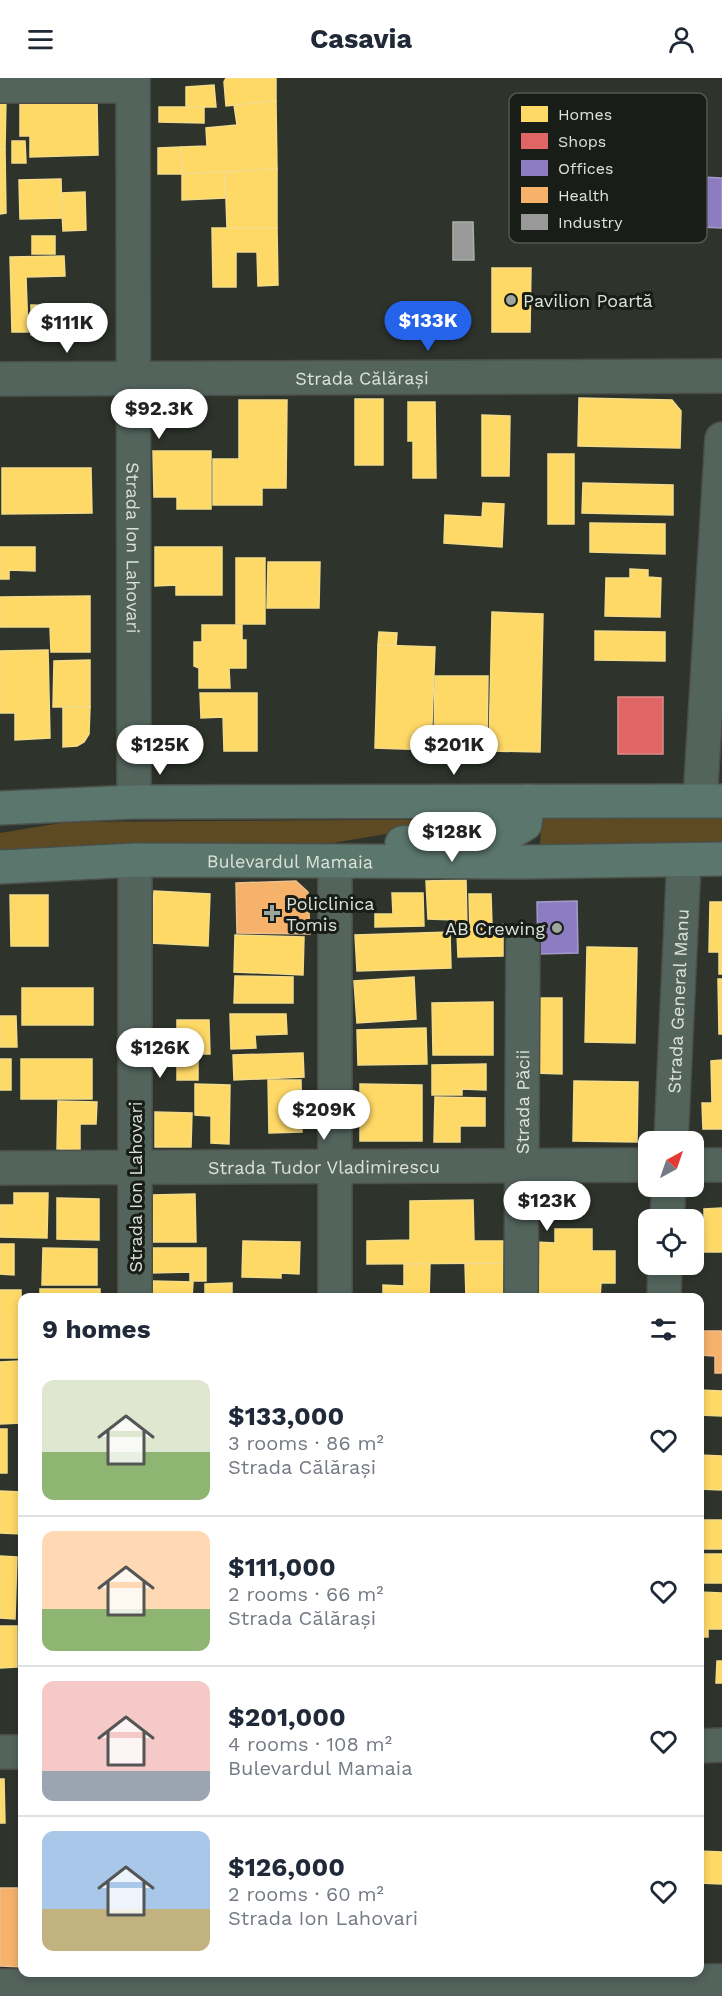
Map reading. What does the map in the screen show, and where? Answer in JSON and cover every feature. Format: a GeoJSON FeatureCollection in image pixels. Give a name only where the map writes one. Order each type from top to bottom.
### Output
{"type":"FeatureCollection","features":[{"type":"Feature","properties":{"kind":"main road"},"geometry":{"type":"LineString","coordinates":[[323,861],[369,847],[513,831],[525,824],[528,801]]}},
{"type":"Feature","properties":{"kind":"main road"},"geometry":{"type":"LineString","coordinates":[[0,808],[134,802],[711,801]]}},
{"type":"Feature","properties":{"kind":"main road","name":"Bulevardul Mamaia"},"geometry":{"type":"LineString","coordinates":[[0,867],[135,860],[722,860]]}},
{"type":"Feature","properties":{"kind":"street"},"geometry":{"type":"LineString","coordinates":[[0,86],[133,82]]}},
{"type":"Feature","properties":{"kind":"street","name":"Strada Ion Lahovari"},"geometry":{"type":"LineString","coordinates":[[133,82],[134,802]]}},
{"type":"Feature","properties":{"kind":"street","name":"Strada Călărași"},"geometry":{"type":"LineString","coordinates":[[0,380],[722,376]]}},
{"type":"Feature","properties":{"kind":"street"},"geometry":{"type":"LineString","coordinates":[[711,801],[722,439]]}},
{"type":"Feature","properties":{"kind":"street","name":"Strada Ion Lahovari"},"geometry":{"type":"LineString","coordinates":[[135,860],[135,1293]]}},
{"type":"Feature","properties":{"kind":"street","name":"Strada General Manu"},"geometry":{"type":"LineString","coordinates":[[672,1131],[684,860]]}},
{"type":"Feature","properties":{"kind":"street"},"geometry":{"type":"LineString","coordinates":[[323,861],[335,1167],[335,1293]]}},
{"type":"Feature","properties":{"kind":"street","name":"Strada Păcii"},"geometry":{"type":"LineString","coordinates":[[521,1293],[523,943]]}},
{"type":"Feature","properties":{"kind":"street","name":"Strada Tudor Vladimirescu"},"geometry":{"type":"LineString","coordinates":[[0,1168],[638,1165]]}},
{"type":"Feature","properties":{"kind":"street"},"geometry":{"type":"LineString","coordinates":[[704,1165],[722,1165]]}},
{"type":"Feature","properties":{"kind":"street"},"geometry":{"type":"LineString","coordinates":[[664,1293],[665,1275]]}},
{"type":"Feature","properties":{"kind":"street"},"geometry":{"type":"LineString","coordinates":[[704,1746],[722,1746]]}},
{"type":"Feature","properties":{"kind":"street"},"geometry":{"type":"LineString","coordinates":[[0,1752],[18,1752]]}},
{"type":"Feature","properties":{"kind":"street"},"geometry":{"type":"LineString","coordinates":[[0,1986],[633,1984],[722,1981]]}},
{"type":"Feature","properties":{"kind":"shaded area"},"geometry":{"type":"Polygon","coordinates":[[[542,817],[722,818],[722,844],[540,844],[542,817]]]}},
{"type":"Feature","properties":{"kind":"shaded area"},"geometry":{"type":"Polygon","coordinates":[[[518,819],[409,830],[315,846],[0,855],[0,833],[67,822],[518,819]]]}},
{"type":"Feature","properties":{"kind":"building: Homes"},"geometry":{"type":"Polygon","coordinates":[[[226,78],[276,78],[276,101],[226,106],[224,82],[226,78]]]}},
{"type":"Feature","properties":{"kind":"building: Homes"},"geometry":{"type":"Polygon","coordinates":[[[214,85],[216,107],[186,107],[186,87],[214,85]]]}},
{"type":"Feature","properties":{"kind":"building: Homes"},"geometry":{"type":"Polygon","coordinates":[[[0,98],[6,98],[5,149],[0,149],[0,98]]]}},
{"type":"Feature","properties":{"kind":"building: Homes"},"geometry":{"type":"Polygon","coordinates":[[[276,101],[277,169],[182,174],[181,147],[207,146],[206,128],[237,125],[234,105],[276,101]]]}},
{"type":"Feature","properties":{"kind":"building: Homes"},"geometry":{"type":"Polygon","coordinates":[[[97,102],[98,155],[30,157],[30,136],[20,136],[20,104],[97,102]]]}},
{"type":"Feature","properties":{"kind":"building: Homes"},"geometry":{"type":"Polygon","coordinates":[[[159,107],[204,107],[204,123],[159,122],[159,107]]]}},
{"type":"Feature","properties":{"kind":"building: Homes"},"geometry":{"type":"Polygon","coordinates":[[[12,141],[25,141],[26,163],[12,163],[12,141]]]}},
{"type":"Feature","properties":{"kind":"building: Homes"},"geometry":{"type":"Polygon","coordinates":[[[181,147],[182,174],[158,174],[158,148],[181,147]]]}},
{"type":"Feature","properties":{"kind":"building: Homes"},"geometry":{"type":"Polygon","coordinates":[[[0,149],[5,149],[6,213],[0,214],[0,149]]]}},
{"type":"Feature","properties":{"kind":"building: Homes"},"geometry":{"type":"Polygon","coordinates":[[[277,169],[277,228],[227,228],[225,172],[277,169]]]}},
{"type":"Feature","properties":{"kind":"building: Homes"},"geometry":{"type":"Polygon","coordinates":[[[225,172],[225,198],[182,200],[182,174],[225,172]]]}},
{"type":"Feature","properties":{"kind":"building: Homes"},"geometry":{"type":"Polygon","coordinates":[[[61,179],[62,218],[20,219],[19,180],[61,179]]]}},
{"type":"Feature","properties":{"kind":"building: Homes"},"geometry":{"type":"Polygon","coordinates":[[[85,192],[86,230],[63,231],[61,193],[85,192]]]}},
{"type":"Feature","properties":{"kind":"building: Homes"},"geometry":{"type":"Polygon","coordinates":[[[212,228],[277,228],[278,285],[258,286],[257,252],[236,252],[236,287],[213,287],[212,228]]]}},
{"type":"Feature","properties":{"kind":"building: Homes"},"geometry":{"type":"Polygon","coordinates":[[[32,236],[55,236],[55,254],[32,254],[32,236]]]}},
{"type":"Feature","properties":{"kind":"building: Homes"},"geometry":{"type":"Polygon","coordinates":[[[64,256],[65,276],[26,277],[28,332],[12,332],[10,257],[64,256]]]}},
{"type":"Feature","properties":{"kind":"building: Homes","name":"Pavilion Poartă"},"geometry":{"type":"Polygon","coordinates":[[[492,268],[531,268],[530,332],[492,332],[492,268]]]}},
{"type":"Feature","properties":{"kind":"building: Homes"},"geometry":{"type":"Polygon","coordinates":[[[31,305],[81,306],[81,336],[31,335],[31,305]]]}},
{"type":"Feature","properties":{"kind":"building: Homes"},"geometry":{"type":"Polygon","coordinates":[[[579,398],[672,400],[681,411],[680,448],[578,446],[579,398]]]}},
{"type":"Feature","properties":{"kind":"building: Homes"},"geometry":{"type":"Polygon","coordinates":[[[355,399],[383,399],[383,465],[355,465],[355,399]]]}},
{"type":"Feature","properties":{"kind":"building: Homes"},"geometry":{"type":"Polygon","coordinates":[[[239,400],[287,400],[286,488],[262,488],[262,505],[213,505],[213,459],[239,459],[239,400]]]}},
{"type":"Feature","properties":{"kind":"building: Homes"},"geometry":{"type":"Polygon","coordinates":[[[408,402],[435,402],[436,478],[413,478],[413,441],[408,441],[408,402]]]}},
{"type":"Feature","properties":{"kind":"building: Homes"},"geometry":{"type":"Polygon","coordinates":[[[482,415],[510,416],[509,476],[482,476],[482,415]]]}},
{"type":"Feature","properties":{"kind":"building: Homes"},"geometry":{"type":"Polygon","coordinates":[[[153,451],[211,451],[211,509],[177,509],[177,497],[154,497],[153,451]]]}},
{"type":"Feature","properties":{"kind":"building: Homes"},"geometry":{"type":"Polygon","coordinates":[[[548,454],[574,454],[574,524],[548,524],[548,454]]]}},
{"type":"Feature","properties":{"kind":"building: Homes"},"geometry":{"type":"Polygon","coordinates":[[[2,468],[91,468],[92,513],[2,514],[2,468]]]}},
{"type":"Feature","properties":{"kind":"building: Homes"},"geometry":{"type":"Polygon","coordinates":[[[583,483],[673,485],[673,515],[582,513],[583,483]]]}},
{"type":"Feature","properties":{"kind":"building: Homes"},"geometry":{"type":"Polygon","coordinates":[[[483,503],[504,504],[502,547],[444,543],[445,515],[482,517],[483,503]]]}},
{"type":"Feature","properties":{"kind":"building: Homes"},"geometry":{"type":"Polygon","coordinates":[[[590,523],[665,524],[665,554],[590,552],[590,523]]]}},
{"type":"Feature","properties":{"kind":"building: Homes"},"geometry":{"type":"Polygon","coordinates":[[[0,547],[35,547],[35,571],[9,570],[9,579],[0,579],[0,547]]]}},
{"type":"Feature","properties":{"kind":"building: Homes"},"geometry":{"type":"Polygon","coordinates":[[[155,547],[222,547],[222,595],[176,595],[176,585],[155,586],[155,547]]]}},
{"type":"Feature","properties":{"kind":"building: Homes"},"geometry":{"type":"Polygon","coordinates":[[[236,558],[265,558],[265,624],[236,624],[236,558]]]}},
{"type":"Feature","properties":{"kind":"building: Homes"},"geometry":{"type":"Polygon","coordinates":[[[268,562],[320,562],[319,608],[267,608],[268,562]]]}},
{"type":"Feature","properties":{"kind":"building: Homes"},"geometry":{"type":"Polygon","coordinates":[[[630,569],[648,570],[648,577],[661,578],[660,617],[605,616],[606,578],[630,578],[630,569]]]}},
{"type":"Feature","properties":{"kind":"building: Homes"},"geometry":{"type":"Polygon","coordinates":[[[90,596],[90,652],[51,652],[50,627],[0,627],[0,597],[90,596]]]}},
{"type":"Feature","properties":{"kind":"building: Homes"},"geometry":{"type":"Polygon","coordinates":[[[492,612],[543,614],[540,752],[489,751],[492,612]]]}},
{"type":"Feature","properties":{"kind":"building: Homes"},"geometry":{"type":"Polygon","coordinates":[[[202,625],[242,625],[242,640],[246,640],[246,668],[229,668],[230,688],[199,688],[199,668],[194,666],[194,642],[202,642],[202,625]]]}},
{"type":"Feature","properties":{"kind":"building: Homes"},"geometry":{"type":"Polygon","coordinates":[[[595,631],[665,632],[665,661],[595,660],[595,631]]]}},
{"type":"Feature","properties":{"kind":"building: Homes"},"geometry":{"type":"Polygon","coordinates":[[[379,632],[397,633],[396,646],[378,645],[379,632]]]}},
{"type":"Feature","properties":{"kind":"building: Homes"},"geometry":{"type":"Polygon","coordinates":[[[378,645],[435,647],[431,750],[375,748],[378,645]]]}},
{"type":"Feature","properties":{"kind":"building: Homes"},"geometry":{"type":"Polygon","coordinates":[[[48,650],[50,738],[15,740],[15,713],[0,713],[0,651],[48,650]]]}},
{"type":"Feature","properties":{"kind":"building: Homes"},"geometry":{"type":"Polygon","coordinates":[[[90,660],[90,707],[53,707],[54,661],[90,660]]]}},
{"type":"Feature","properties":{"kind":"building: Homes"},"geometry":{"type":"Polygon","coordinates":[[[435,676],[488,676],[487,750],[434,750],[435,676]]]}},
{"type":"Feature","properties":{"kind":"building: Homes"},"geometry":{"type":"Polygon","coordinates":[[[200,693],[257,693],[257,751],[224,751],[223,717],[201,718],[200,693]]]}},
{"type":"Feature","properties":{"kind":"building: Homes"},"geometry":{"type":"Polygon","coordinates":[[[63,707],[90,707],[89,734],[84,742],[77,746],[63,747],[63,707]]]}},
{"type":"Feature","properties":{"kind":"building: Homes"},"geometry":{"type":"Polygon","coordinates":[[[466,880],[467,927],[456,926],[456,920],[428,919],[426,881],[466,880]]]}},
{"type":"Feature","properties":{"kind":"building: Homes"},"geometry":{"type":"Polygon","coordinates":[[[154,891],[210,894],[208,946],[151,943],[154,891]]]}},
{"type":"Feature","properties":{"kind":"building: Homes"},"geometry":{"type":"Polygon","coordinates":[[[392,893],[423,893],[424,926],[375,927],[375,914],[393,914],[392,893]]]}},
{"type":"Feature","properties":{"kind":"building: Homes"},"geometry":{"type":"Polygon","coordinates":[[[469,894],[491,894],[492,925],[503,924],[503,956],[458,957],[457,933],[470,933],[469,894]]]}},
{"type":"Feature","properties":{"kind":"building: Homes"},"geometry":{"type":"Polygon","coordinates":[[[10,895],[48,895],[48,946],[11,946],[10,895]]]}},
{"type":"Feature","properties":{"kind":"building: Homes"},"geometry":{"type":"Polygon","coordinates":[[[710,902],[722,902],[722,974],[719,974],[719,952],[709,952],[710,902]]]}},
{"type":"Feature","properties":{"kind":"building: Homes"},"geometry":{"type":"Polygon","coordinates":[[[450,932],[451,968],[357,971],[355,935],[450,932]]]}},
{"type":"Feature","properties":{"kind":"building: Homes"},"geometry":{"type":"Polygon","coordinates":[[[235,935],[304,937],[303,975],[234,972],[235,935]]]}},
{"type":"Feature","properties":{"kind":"building: Homes"},"geometry":{"type":"Polygon","coordinates":[[[587,947],[637,948],[635,1043],[585,1042],[587,947]]]}},
{"type":"Feature","properties":{"kind":"building: Homes"},"geometry":{"type":"Polygon","coordinates":[[[235,976],[293,977],[293,1003],[234,1003],[235,976]]]}},
{"type":"Feature","properties":{"kind":"building: Homes"},"geometry":{"type":"Polygon","coordinates":[[[414,977],[416,1019],[357,1023],[354,981],[414,977]]]}},
{"type":"Feature","properties":{"kind":"building: Homes"},"geometry":{"type":"Polygon","coordinates":[[[718,979],[722,979],[722,1034],[719,1034],[718,979]]]}},
{"type":"Feature","properties":{"kind":"building: Homes"},"geometry":{"type":"Polygon","coordinates":[[[22,988],[93,988],[93,1025],[22,1025],[22,988]]]}},
{"type":"Feature","properties":{"kind":"building: Homes"},"geometry":{"type":"Polygon","coordinates":[[[534,998],[562,998],[562,1074],[534,1073],[534,998]]]}},
{"type":"Feature","properties":{"kind":"building: Homes"},"geometry":{"type":"Polygon","coordinates":[[[493,1002],[493,1055],[433,1055],[432,1003],[493,1002]]]}},
{"type":"Feature","properties":{"kind":"building: Homes"},"geometry":{"type":"Polygon","coordinates":[[[230,1014],[286,1014],[287,1034],[255,1035],[256,1048],[231,1049],[230,1014]]]}},
{"type":"Feature","properties":{"kind":"building: Homes"},"geometry":{"type":"Polygon","coordinates":[[[0,1016],[16,1016],[17,1047],[0,1047],[0,1016]]]}},
{"type":"Feature","properties":{"kind":"building: Homes"},"geometry":{"type":"Polygon","coordinates":[[[177,1020],[209,1020],[210,1054],[198,1054],[198,1080],[177,1080],[177,1020]]]}},
{"type":"Feature","properties":{"kind":"building: Homes"},"geometry":{"type":"Polygon","coordinates":[[[426,1028],[427,1064],[358,1065],[357,1030],[426,1028]]]}},
{"type":"Feature","properties":{"kind":"building: Homes"},"geometry":{"type":"Polygon","coordinates":[[[303,1053],[304,1077],[234,1080],[233,1055],[303,1053]]]}},
{"type":"Feature","properties":{"kind":"building: Homes"},"geometry":{"type":"Polygon","coordinates":[[[0,1059],[11,1059],[11,1090],[0,1090],[0,1059]]]}},
{"type":"Feature","properties":{"kind":"building: Homes"},"geometry":{"type":"Polygon","coordinates":[[[21,1059],[92,1059],[92,1099],[21,1099],[21,1059]]]}},
{"type":"Feature","properties":{"kind":"building: Homes"},"geometry":{"type":"Polygon","coordinates":[[[722,1060],[722,1129],[703,1129],[702,1103],[712,1103],[711,1061],[722,1060]]]}},
{"type":"Feature","properties":{"kind":"building: Homes"},"geometry":{"type":"Polygon","coordinates":[[[486,1064],[486,1090],[462,1089],[462,1095],[432,1095],[432,1065],[486,1064]]]}},
{"type":"Feature","properties":{"kind":"building: Homes"},"geometry":{"type":"Polygon","coordinates":[[[268,1080],[301,1080],[302,1132],[269,1133],[268,1080]]]}},
{"type":"Feature","properties":{"kind":"building: Homes"},"geometry":{"type":"Polygon","coordinates":[[[574,1081],[638,1082],[637,1142],[573,1141],[574,1081]]]}},
{"type":"Feature","properties":{"kind":"building: Homes"},"geometry":{"type":"Polygon","coordinates":[[[195,1084],[230,1085],[229,1144],[211,1143],[211,1116],[195,1115],[195,1084]]]}},
{"type":"Feature","properties":{"kind":"building: Homes"},"geometry":{"type":"Polygon","coordinates":[[[360,1084],[422,1085],[422,1141],[360,1141],[360,1084]]]}},
{"type":"Feature","properties":{"kind":"building: Homes"},"geometry":{"type":"Polygon","coordinates":[[[435,1097],[485,1098],[485,1126],[460,1126],[460,1142],[434,1142],[435,1097]]]}},
{"type":"Feature","properties":{"kind":"building: Homes"},"geometry":{"type":"Polygon","coordinates":[[[58,1101],[97,1102],[96,1124],[80,1124],[80,1150],[57,1149],[58,1101]]]}},
{"type":"Feature","properties":{"kind":"building: Homes"},"geometry":{"type":"Polygon","coordinates":[[[155,1112],[192,1113],[191,1147],[155,1147],[155,1112]]]}},
{"type":"Feature","properties":{"kind":"building: Homes"},"geometry":{"type":"Polygon","coordinates":[[[14,1193],[48,1193],[47,1238],[0,1237],[0,1205],[14,1205],[14,1193]]]}},
{"type":"Feature","properties":{"kind":"building: Homes"},"geometry":{"type":"Polygon","coordinates":[[[195,1194],[196,1242],[153,1242],[152,1195],[195,1194]]]}},
{"type":"Feature","properties":{"kind":"building: Homes"},"geometry":{"type":"Polygon","coordinates":[[[57,1198],[99,1199],[99,1240],[57,1239],[57,1198]]]}},
{"type":"Feature","properties":{"kind":"building: Homes"},"geometry":{"type":"Polygon","coordinates":[[[473,1200],[474,1241],[504,1241],[505,1263],[367,1264],[367,1241],[410,1240],[410,1201],[473,1200]]]}},
{"type":"Feature","properties":{"kind":"building: Homes"},"geometry":{"type":"Polygon","coordinates":[[[722,1208],[722,1252],[704,1252],[704,1209],[722,1208]]]}},
{"type":"Feature","properties":{"kind":"building: Homes"},"geometry":{"type":"Polygon","coordinates":[[[555,1229],[592,1229],[592,1251],[615,1251],[615,1283],[601,1283],[600,1293],[535,1293],[536,1242],[555,1243],[555,1229]]]}},
{"type":"Feature","properties":{"kind":"building: Homes"},"geometry":{"type":"Polygon","coordinates":[[[243,1241],[300,1242],[299,1274],[281,1273],[281,1278],[242,1277],[243,1241]]]}},
{"type":"Feature","properties":{"kind":"building: Homes"},"geometry":{"type":"Polygon","coordinates":[[[0,1244],[14,1244],[14,1275],[0,1274],[0,1244]]]}},
{"type":"Feature","properties":{"kind":"building: Homes"},"geometry":{"type":"Polygon","coordinates":[[[43,1248],[97,1249],[97,1285],[42,1285],[43,1248]]]}},
{"type":"Feature","properties":{"kind":"building: Homes"},"geometry":{"type":"Polygon","coordinates":[[[151,1248],[206,1248],[206,1281],[190,1281],[190,1272],[151,1273],[151,1248]]]}},
{"type":"Feature","properties":{"kind":"building: Homes"},"geometry":{"type":"Polygon","coordinates":[[[505,1263],[505,1293],[466,1293],[465,1264],[505,1263]]]}},
{"type":"Feature","properties":{"kind":"building: Homes"},"geometry":{"type":"Polygon","coordinates":[[[404,1264],[430,1264],[429,1293],[383,1293],[383,1285],[404,1286],[404,1264]]]}},
{"type":"Feature","properties":{"kind":"building: Homes"},"geometry":{"type":"Polygon","coordinates":[[[153,1281],[193,1282],[192,1293],[152,1293],[153,1281]]]}},
{"type":"Feature","properties":{"kind":"building: Homes"},"geometry":{"type":"Polygon","coordinates":[[[232,1283],[232,1293],[205,1293],[205,1284],[232,1283]]]}},
{"type":"Feature","properties":{"kind":"building: Homes"},"geometry":{"type":"Polygon","coordinates":[[[40,1289],[100,1289],[100,1293],[40,1293],[40,1289]]]}},
{"type":"Feature","properties":{"kind":"building: Homes"},"geometry":{"type":"Polygon","coordinates":[[[0,1290],[21,1290],[21,1293],[18,1293],[18,1358],[0,1358],[0,1290]]]}},
{"type":"Feature","properties":{"kind":"building: Homes"},"geometry":{"type":"Polygon","coordinates":[[[18,1361],[18,1423],[0,1424],[0,1362],[18,1361]]]}},
{"type":"Feature","properties":{"kind":"building: Homes"},"geometry":{"type":"Polygon","coordinates":[[[704,1390],[722,1391],[722,1416],[704,1415],[704,1390]]]}},
{"type":"Feature","properties":{"kind":"building: Homes"},"geometry":{"type":"Polygon","coordinates":[[[0,1429],[7,1429],[7,1473],[0,1473],[0,1429]]]}},
{"type":"Feature","properties":{"kind":"building: Homes"},"geometry":{"type":"Polygon","coordinates":[[[704,1455],[722,1456],[722,1490],[704,1489],[704,1455]]]}},
{"type":"Feature","properties":{"kind":"building: Homes"},"geometry":{"type":"Polygon","coordinates":[[[0,1491],[18,1492],[18,1534],[0,1533],[0,1491]]]}},
{"type":"Feature","properties":{"kind":"building: Homes"},"geometry":{"type":"Polygon","coordinates":[[[704,1520],[722,1520],[722,1549],[704,1549],[704,1520]]]}},
{"type":"Feature","properties":{"kind":"building: Homes"},"geometry":{"type":"Polygon","coordinates":[[[704,1554],[722,1554],[722,1583],[704,1583],[704,1554]]]}},
{"type":"Feature","properties":{"kind":"building: Homes"},"geometry":{"type":"Polygon","coordinates":[[[0,1556],[17,1557],[15,1619],[0,1618],[0,1556]]]}},
{"type":"Feature","properties":{"kind":"building: Homes"},"geometry":{"type":"Polygon","coordinates":[[[704,1592],[722,1593],[722,1629],[708,1629],[708,1637],[704,1637],[704,1592]]]}},
{"type":"Feature","properties":{"kind":"building: Homes"},"geometry":{"type":"Polygon","coordinates":[[[0,1626],[17,1626],[17,1667],[0,1668],[0,1626]]]}},
{"type":"Feature","properties":{"kind":"building: Homes"},"geometry":{"type":"Polygon","coordinates":[[[717,1661],[722,1661],[722,1683],[716,1683],[717,1661]]]}},
{"type":"Feature","properties":{"kind":"building: Homes"},"geometry":{"type":"Polygon","coordinates":[[[0,1779],[4,1779],[5,1823],[0,1823],[0,1779]]]}},
{"type":"Feature","properties":{"kind":"building: Homes"},"geometry":{"type":"Polygon","coordinates":[[[704,1851],[722,1852],[722,1884],[704,1883],[704,1851]]]}},
{"type":"Feature","properties":{"kind":"building: Shops"},"geometry":{"type":"Polygon","coordinates":[[[618,697],[663,697],[663,754],[618,754],[618,697]]]}},
{"type":"Feature","properties":{"kind":"building: Offices"},"geometry":{"type":"Polygon","coordinates":[[[707,177],[722,178],[722,228],[707,227],[707,177]]]}},
{"type":"Feature","properties":{"kind":"building: Offices","name":"AB Crewing"},"geometry":{"type":"Polygon","coordinates":[[[577,901],[578,953],[538,954],[537,902],[577,901]]]}},
{"type":"Feature","properties":{"kind":"building: Health","name":"Policlinica Tomis"},"geometry":{"type":"Polygon","coordinates":[[[296,881],[308,892],[310,934],[237,933],[236,883],[296,881]]]}},
{"type":"Feature","properties":{"kind":"building: Health"},"geometry":{"type":"Polygon","coordinates":[[[704,1331],[722,1331],[722,1373],[715,1373],[715,1356],[704,1355],[704,1331]]]}},
{"type":"Feature","properties":{"kind":"building: Health"},"geometry":{"type":"Polygon","coordinates":[[[0,1888],[18,1888],[18,1967],[0,1966],[0,1888]]]}},
{"type":"Feature","properties":{"kind":"building: Industry"},"geometry":{"type":"Polygon","coordinates":[[[453,222],[473,222],[474,260],[453,260],[453,222]]]}},
{"type":"Feature","properties":{"kind":"place","name":"Pavilion Poartă"},"geometry":{"type":"Point","coordinates":[511,300]}},
{"type":"Feature","properties":{"kind":"place","name":"Policlinica Tomis"},"geometry":{"type":"Point","coordinates":[272,913]}},
{"type":"Feature","properties":{"kind":"place","name":"AB Crewing"},"geometry":{"type":"Point","coordinates":[557,928]}}]}
